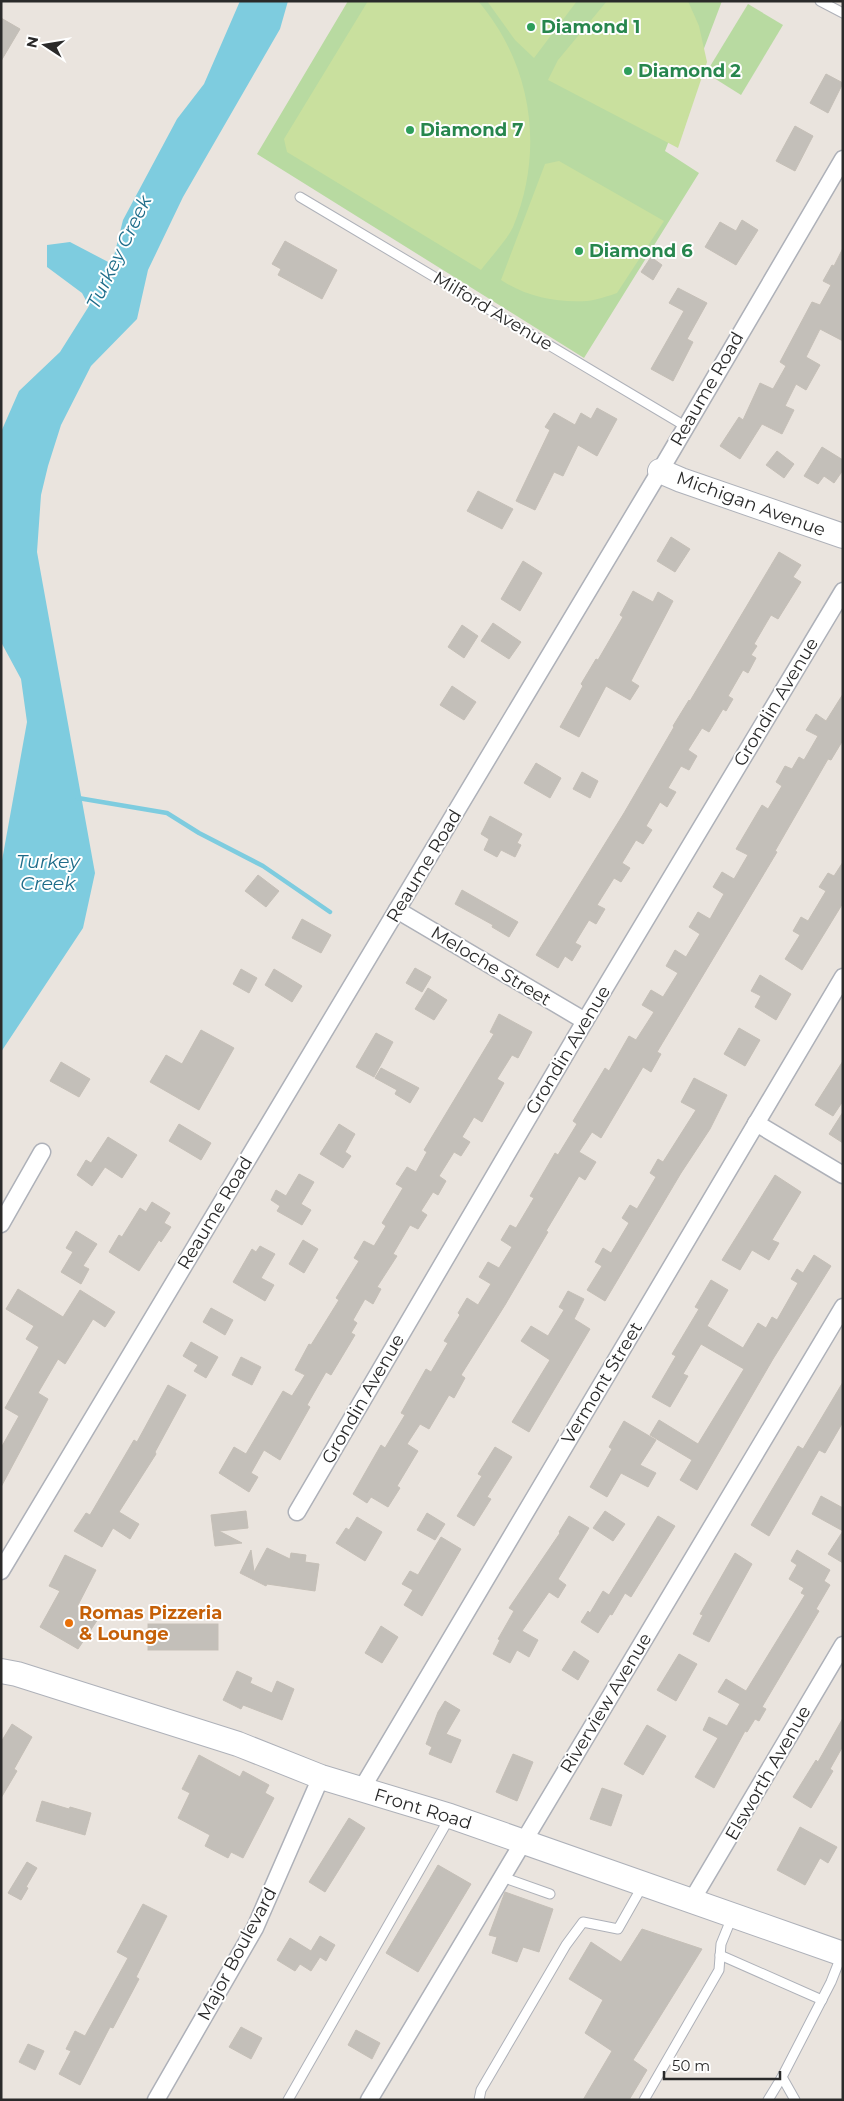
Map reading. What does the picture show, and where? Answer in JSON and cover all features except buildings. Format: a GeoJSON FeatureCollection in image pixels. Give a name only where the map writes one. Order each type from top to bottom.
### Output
{"type":"FeatureCollection","features":[{"type":"Feature","properties":{"kind":"main road","name":"Michigan Avenue"},"geometry":{"type":"LineString","coordinates":[[660,471],[843,536]]}},
{"type":"Feature","properties":{"kind":"main road","name":"Front Road"},"geometry":{"type":"LineString","coordinates":[[1,1671],[17,1674],[238,1744],[321,1777],[450,1816],[842,1954]]}},
{"type":"Feature","properties":{"kind":"street","name":"Reaume Road"},"geometry":{"type":"LineString","coordinates":[[1,1571],[660,471],[843,159]]}},
{"type":"Feature","properties":{"kind":"street","name":"Grondin Avenue"},"geometry":{"type":"LineString","coordinates":[[298,1512],[585,1021],[843,591]]}},
{"type":"Feature","properties":{"kind":"street","name":"Meloche Street"},"geometry":{"type":"LineString","coordinates":[[397,910],[585,1021]]}},
{"type":"Feature","properties":{"kind":"street","name":"Vermont Street"},"geometry":{"type":"LineString","coordinates":[[362,1790],[843,977]]}},
{"type":"Feature","properties":{"kind":"street"},"geometry":{"type":"LineString","coordinates":[[756,1123],[843,1175]]}},
{"type":"Feature","properties":{"kind":"street"},"geometry":{"type":"LineString","coordinates":[[1,1224],[42,1152]]}},
{"type":"Feature","properties":{"kind":"street","name":"Riverview Avenue"},"geometry":{"type":"LineString","coordinates":[[369,2100],[843,1307]]}},
{"type":"Feature","properties":{"kind":"street","name":"Elsworth Avenue"},"geometry":{"type":"LineString","coordinates":[[692,1900],[843,1645]]}},
{"type":"Feature","properties":{"kind":"street","name":"Major Boulevard"},"geometry":{"type":"LineString","coordinates":[[156,2100],[256,1928],[321,1777]]}},
{"type":"Feature","properties":{"kind":"lane"},"geometry":{"type":"LineString","coordinates":[[820,1],[843,13]]}},
{"type":"Feature","properties":{"kind":"lane","name":"Milford Avenue"},"geometry":{"type":"LineString","coordinates":[[300,197],[685,426]]}},
{"type":"Feature","properties":{"kind":"lane"},"geometry":{"type":"LineString","coordinates":[[288,2100],[450,1816]]}},
{"type":"Feature","properties":{"kind":"lane"},"geometry":{"type":"LineString","coordinates":[[502,1877],[550,1894]]}},
{"type":"Feature","properties":{"kind":"lane"},"geometry":{"type":"LineString","coordinates":[[479,2100],[481,2090],[561,1954],[584,1922],[618,1929],[644,1884]]}},
{"type":"Feature","properties":{"kind":"lane"},"geometry":{"type":"LineString","coordinates":[[644,2100],[720,1970],[721,1944],[734,1915]]}},
{"type":"Feature","properties":{"kind":"lane"},"geometry":{"type":"LineString","coordinates":[[768,2100],[822,2000],[842,1954]]}},
{"type":"Feature","properties":{"kind":"lane"},"geometry":{"type":"LineString","coordinates":[[720,1955],[822,2000]]}},
{"type":"Feature","properties":{"kind":"lane"},"geometry":{"type":"LineString","coordinates":[[782,2077],[795,2100]]}},
{"type":"Feature","properties":{"kind":"green space"},"geometry":{"type":"Polygon","coordinates":[[[348,1],[722,1],[665,151],[699,173],[584,358],[257,154],[348,1]]]}},
{"type":"Feature","properties":{"kind":"green space","name":"Diamond 7"},"geometry":{"type":"Polygon","coordinates":[[[368,1],[478,1],[496,26],[511,52],[521,80],[528,109],[530,138],[529,168],[523,198],[513,227],[503,243],[481,270],[287,152],[284,139],[368,1]]]}},
{"type":"Feature","properties":{"kind":"green space","name":"Diamond 1"},"geometry":{"type":"Polygon","coordinates":[[[487,1],[577,1],[534,58],[515,40],[487,1]]]}},
{"type":"Feature","properties":{"kind":"green space","name":"Diamond 2"},"geometry":{"type":"Polygon","coordinates":[[[607,1],[688,1],[699,26],[707,62],[678,148],[548,80],[558,60],[607,1]]]}},
{"type":"Feature","properties":{"kind":"green space"},"geometry":{"type":"Polygon","coordinates":[[[748,4],[783,25],[741,95],[706,73],[748,4]]]}},
{"type":"Feature","properties":{"kind":"green space","name":"Diamond 6"},"geometry":{"type":"Polygon","coordinates":[[[559,161],[664,221],[617,293],[587,301],[554,300],[521,291],[501,280],[545,164],[559,161]]]}},
{"type":"Feature","properties":{"kind":"water","name":"Turkey Creek"},"geometry":{"type":"Polygon","coordinates":[[[240,1],[288,1],[280,29],[183,197],[148,270],[137,319],[91,366],[61,425],[41,495],[37,552],[95,873],[83,928],[1,1052],[1,866],[27,722],[21,679],[1,642],[1,432],[19,391],[60,352],[89,306],[82,293],[47,267],[47,245],[70,242],[112,264],[123,220],[177,119],[204,84],[240,1]]]}},
{"type":"Feature","properties":{"kind":"waterway"},"geometry":{"type":"LineString","coordinates":[[78,798],[167,813],[199,833],[263,866],[330,912]]}},
{"type":"Feature","properties":{"kind":"place","name":"Diamond 1"},"geometry":{"type":"Point","coordinates":[531,27]}},
{"type":"Feature","properties":{"kind":"place","name":"Diamond 2"},"geometry":{"type":"Point","coordinates":[628,71]}},
{"type":"Feature","properties":{"kind":"place","name":"Diamond 7"},"geometry":{"type":"Point","coordinates":[410,130]}},
{"type":"Feature","properties":{"kind":"place","name":"Diamond 6"},"geometry":{"type":"Point","coordinates":[579,251]}},
{"type":"Feature","properties":{"kind":"place","name":"Romas Pizzeria & Lounge"},"geometry":{"type":"Point","coordinates":[69,1623]}}]}
